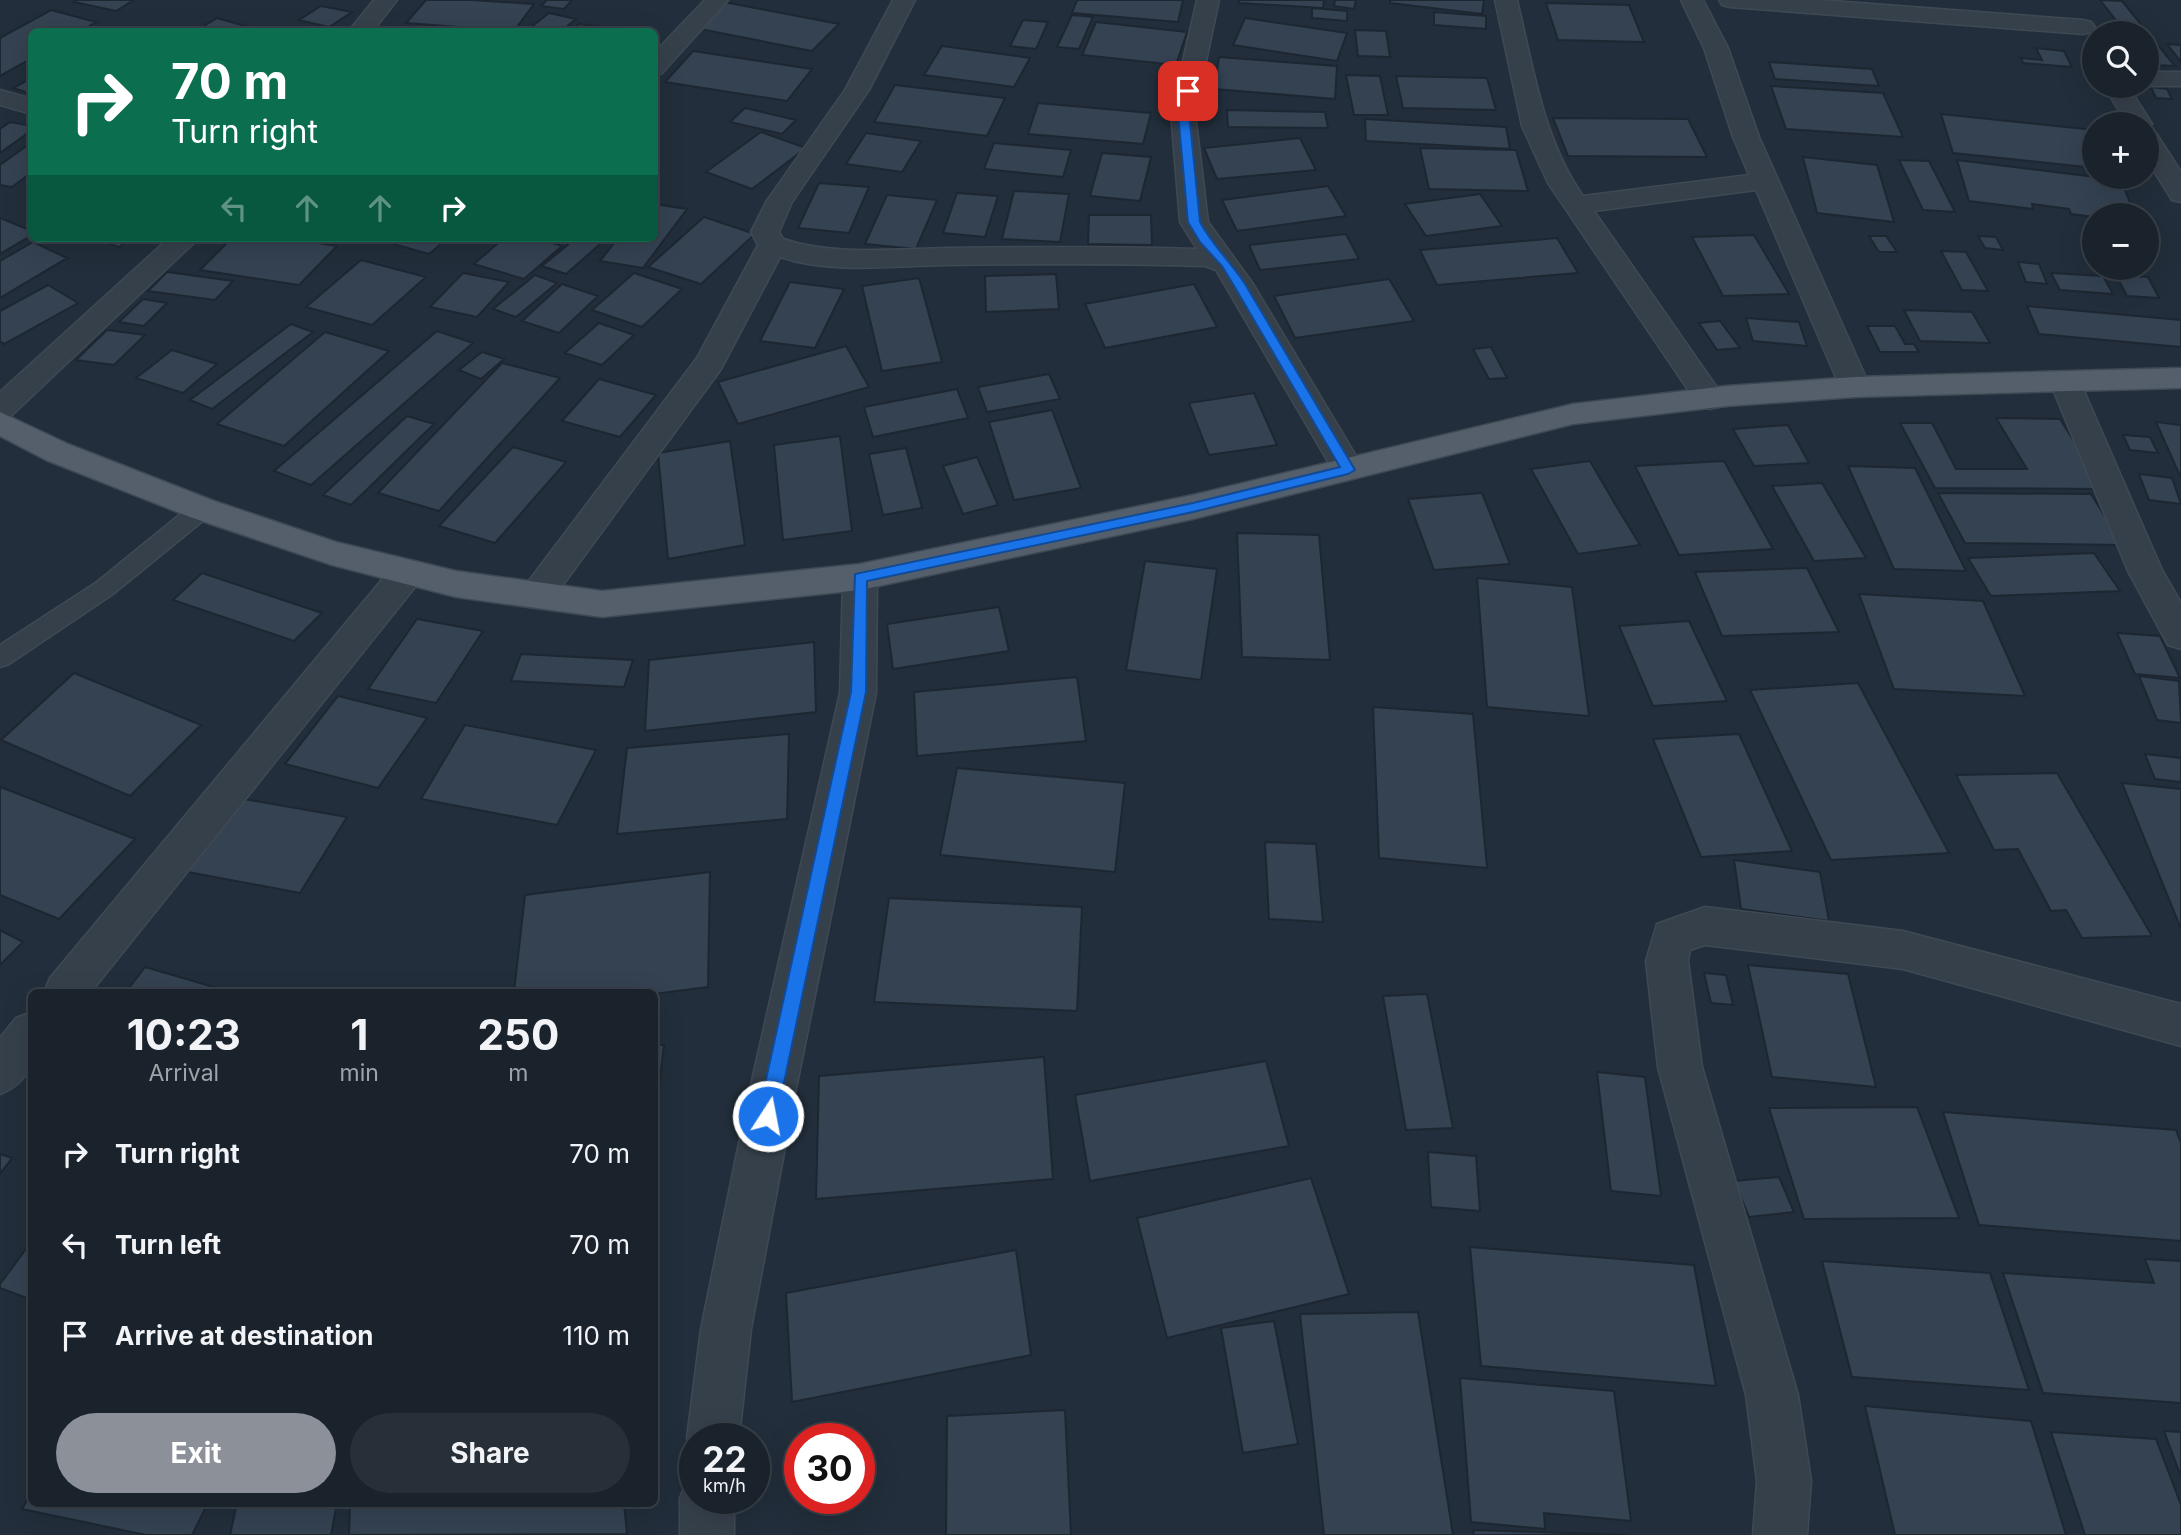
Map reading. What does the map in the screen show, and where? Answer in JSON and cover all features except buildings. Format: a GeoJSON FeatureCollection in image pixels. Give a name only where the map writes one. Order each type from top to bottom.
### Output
{"type":"FeatureCollection","features":[{"type":"Feature","properties":{"kind":"main road"},"geometry":{"type":"LineString","coordinates":[[0,423],[57,452],[202,509],[332,552],[456,584],[602,604],[860,577],[1193,508],[1573,414],[1855,387],[2181,378]]}},
{"type":"Feature","properties":{"kind":"street"},"geometry":{"type":"LineString","coordinates":[[362,28],[386,0]]}},
{"type":"Feature","properties":{"kind":"street"},"geometry":{"type":"LineString","coordinates":[[658,64],[717,0]]}},
{"type":"Feature","properties":{"kind":"street"},"geometry":{"type":"LineString","coordinates":[[904,0],[857,90],[779,202],[765,232],[772,245],[799,254],[848,258],[1113,254],[1208,258],[1226,264]]}},
{"type":"Feature","properties":{"kind":"street"},"geometry":{"type":"LineString","coordinates":[[1208,0],[1183,113],[1194,222],[1204,240],[1226,264],[1348,470]]}},
{"type":"Feature","properties":{"kind":"street"},"geometry":{"type":"LineString","coordinates":[[1506,0],[1535,126],[1560,183],[1710,399]]}},
{"type":"Feature","properties":{"kind":"street"},"geometry":{"type":"LineString","coordinates":[[1692,0],[1716,48],[1745,137],[1855,387]]}},
{"type":"Feature","properties":{"kind":"street"},"geometry":{"type":"LineString","coordinates":[[1730,0],[2082,36]]}},
{"type":"Feature","properties":{"kind":"street"},"geometry":{"type":"LineString","coordinates":[[2067,0],[2082,25]]}},
{"type":"Feature","properties":{"kind":"street"},"geometry":{"type":"LineString","coordinates":[[2159,79],[2181,79]]}},
{"type":"Feature","properties":{"kind":"street"},"geometry":{"type":"LineString","coordinates":[[0,97],[28,106]]}},
{"type":"Feature","properties":{"kind":"street"},"geometry":{"type":"LineString","coordinates":[[2159,158],[2181,194]]}},
{"type":"Feature","properties":{"kind":"street"},"geometry":{"type":"LineString","coordinates":[[1576,205],[1764,181]]}},
{"type":"Feature","properties":{"kind":"street"},"geometry":{"type":"LineString","coordinates":[[0,409],[181,242]]}},
{"type":"Feature","properties":{"kind":"street"},"geometry":{"type":"LineString","coordinates":[[537,595],[710,362],[772,245]]}},
{"type":"Feature","properties":{"kind":"street"},"geometry":{"type":"LineString","coordinates":[[2065,382],[2145,570],[2181,635]]}},
{"type":"Feature","properties":{"kind":"street"},"geometry":{"type":"LineString","coordinates":[[67,989],[407,573]]}},
{"type":"Feature","properties":{"kind":"street"},"geometry":{"type":"LineString","coordinates":[[715,1423],[726,1329],[757,1169],[858,692],[860,577]]}},
{"type":"Feature","properties":{"kind":"street"},"geometry":{"type":"LineString","coordinates":[[1780,1535],[1784,1481],[1772,1395],[1680,1067],[1667,961],[1672,937],[1706,926],[1903,950],[2181,1025]]}},
{"type":"Feature","properties":{"kind":"street"},"geometry":{"type":"LineString","coordinates":[[0,1072],[28,1038]]}},
{"type":"Feature","properties":{"kind":"street"},"geometry":{"type":"LineString","coordinates":[[707,1514],[707,1535]]}},
{"type":"Feature","properties":{"kind":"lane"},"geometry":{"type":"LineString","coordinates":[[0,657],[105,588],[202,509]]}},
{"type":"Feature","properties":{"kind":"route"},"geometry":{"type":"LineString","coordinates":[[768,1116],[858,692],[860,577],[1193,508],[1348,470],[1239,284],[1226,264],[1204,240],[1194,222],[1183,113],[1188,91]]}}]}
